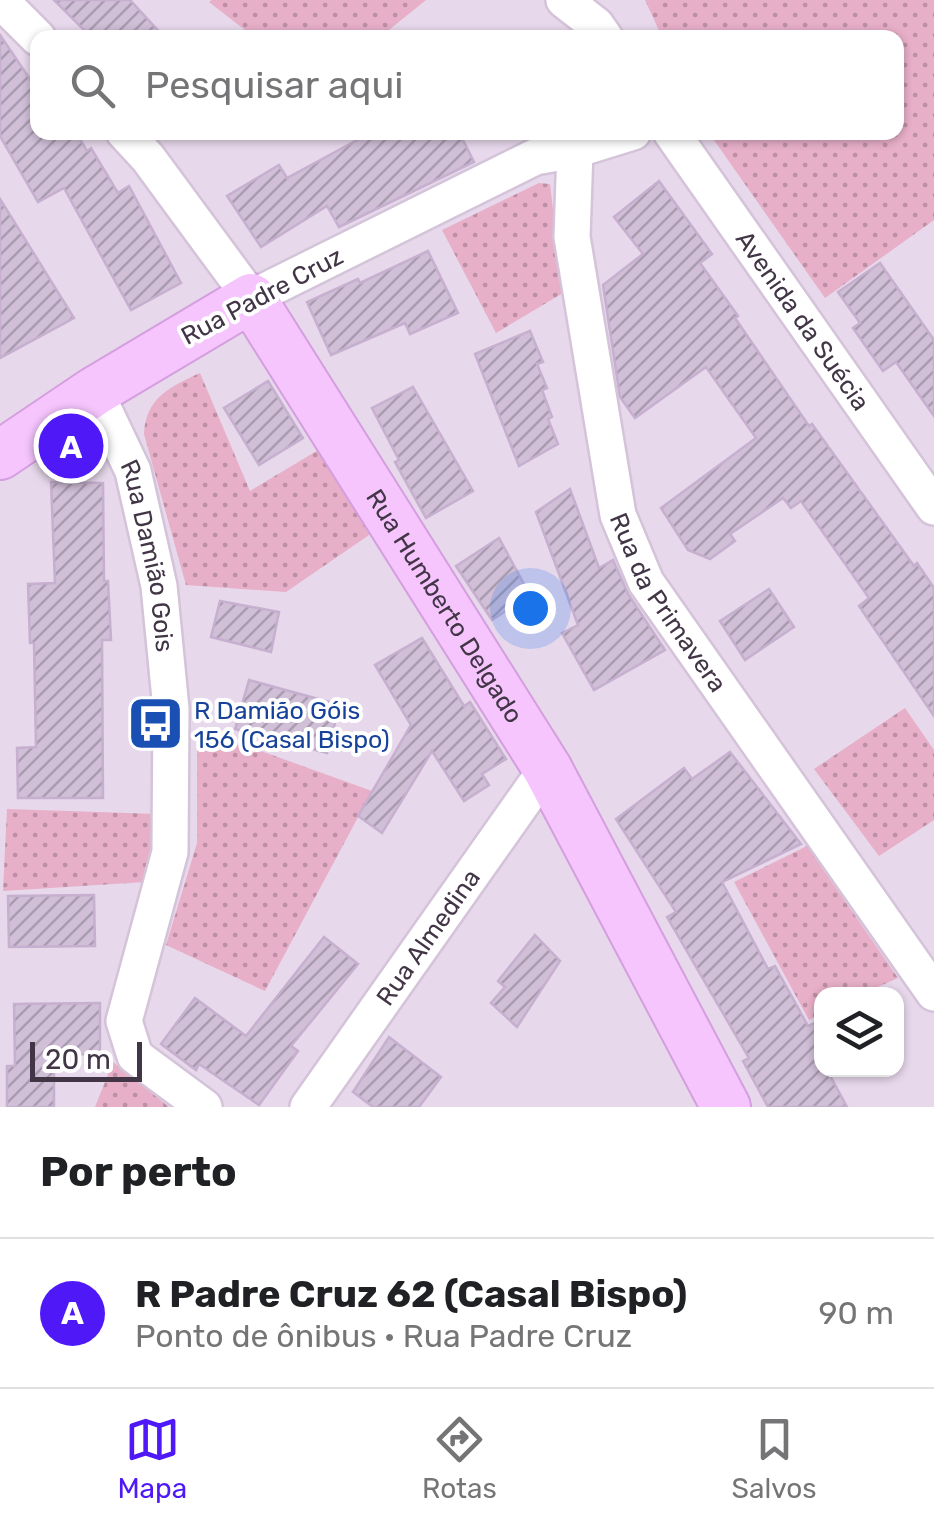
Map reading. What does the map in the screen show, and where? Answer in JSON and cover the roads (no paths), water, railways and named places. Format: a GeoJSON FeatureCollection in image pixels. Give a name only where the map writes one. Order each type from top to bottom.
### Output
{"type":"FeatureCollection","features":[{"type":"Feature","properties":{"kind":"street"},"geometry":{"type":"LineString","coordinates":[[0,0],[30,30]]}},
{"type":"Feature","properties":{"kind":"street"},"geometry":{"type":"LineString","coordinates":[[564,0],[599,25]]}},
{"type":"Feature","properties":{"kind":"street","name":"Rua Humberto Delgado"},"geometry":{"type":"LineString","coordinates":[[131,140],[251,298],[547,768],[726,1107]]}},
{"type":"Feature","properties":{"kind":"street","name":"Rua Padre Cruz"},"geometry":{"type":"LineString","coordinates":[[0,456],[94,391],[251,298],[556,146],[589,140]]}},
{"type":"Feature","properties":{"kind":"street","name":"Avenida da Suécia"},"geometry":{"type":"LineString","coordinates":[[678,140],[934,507]]}},
{"type":"Feature","properties":{"kind":"street","name":"Rua da Primavera"},"geometry":{"type":"LineString","coordinates":[[556,146],[618,515],[646,582],[934,992]]}},
{"type":"Feature","properties":{"kind":"street","name":"Rua Damião Gois"},"geometry":{"type":"LineString","coordinates":[[94,391],[134,472],[159,586],[171,709],[170,852],[124,1021],[135,1056],[204,1107]]}},
{"type":"Feature","properties":{"kind":"street","name":"Rua Almedina"},"geometry":{"type":"LineString","coordinates":[[308,1107],[547,768]]}},
{"type":"Feature","properties":{"kind":"place","name":"R Padre Cruz 62 (Casal Bispo)"},"geometry":{"type":"Point","coordinates":[71,446]}},
{"type":"Feature","properties":{"kind":"place","name":"R Damião Góis 156 (Casal Bispo)"},"geometry":{"type":"Point","coordinates":[155,724]}}]}
